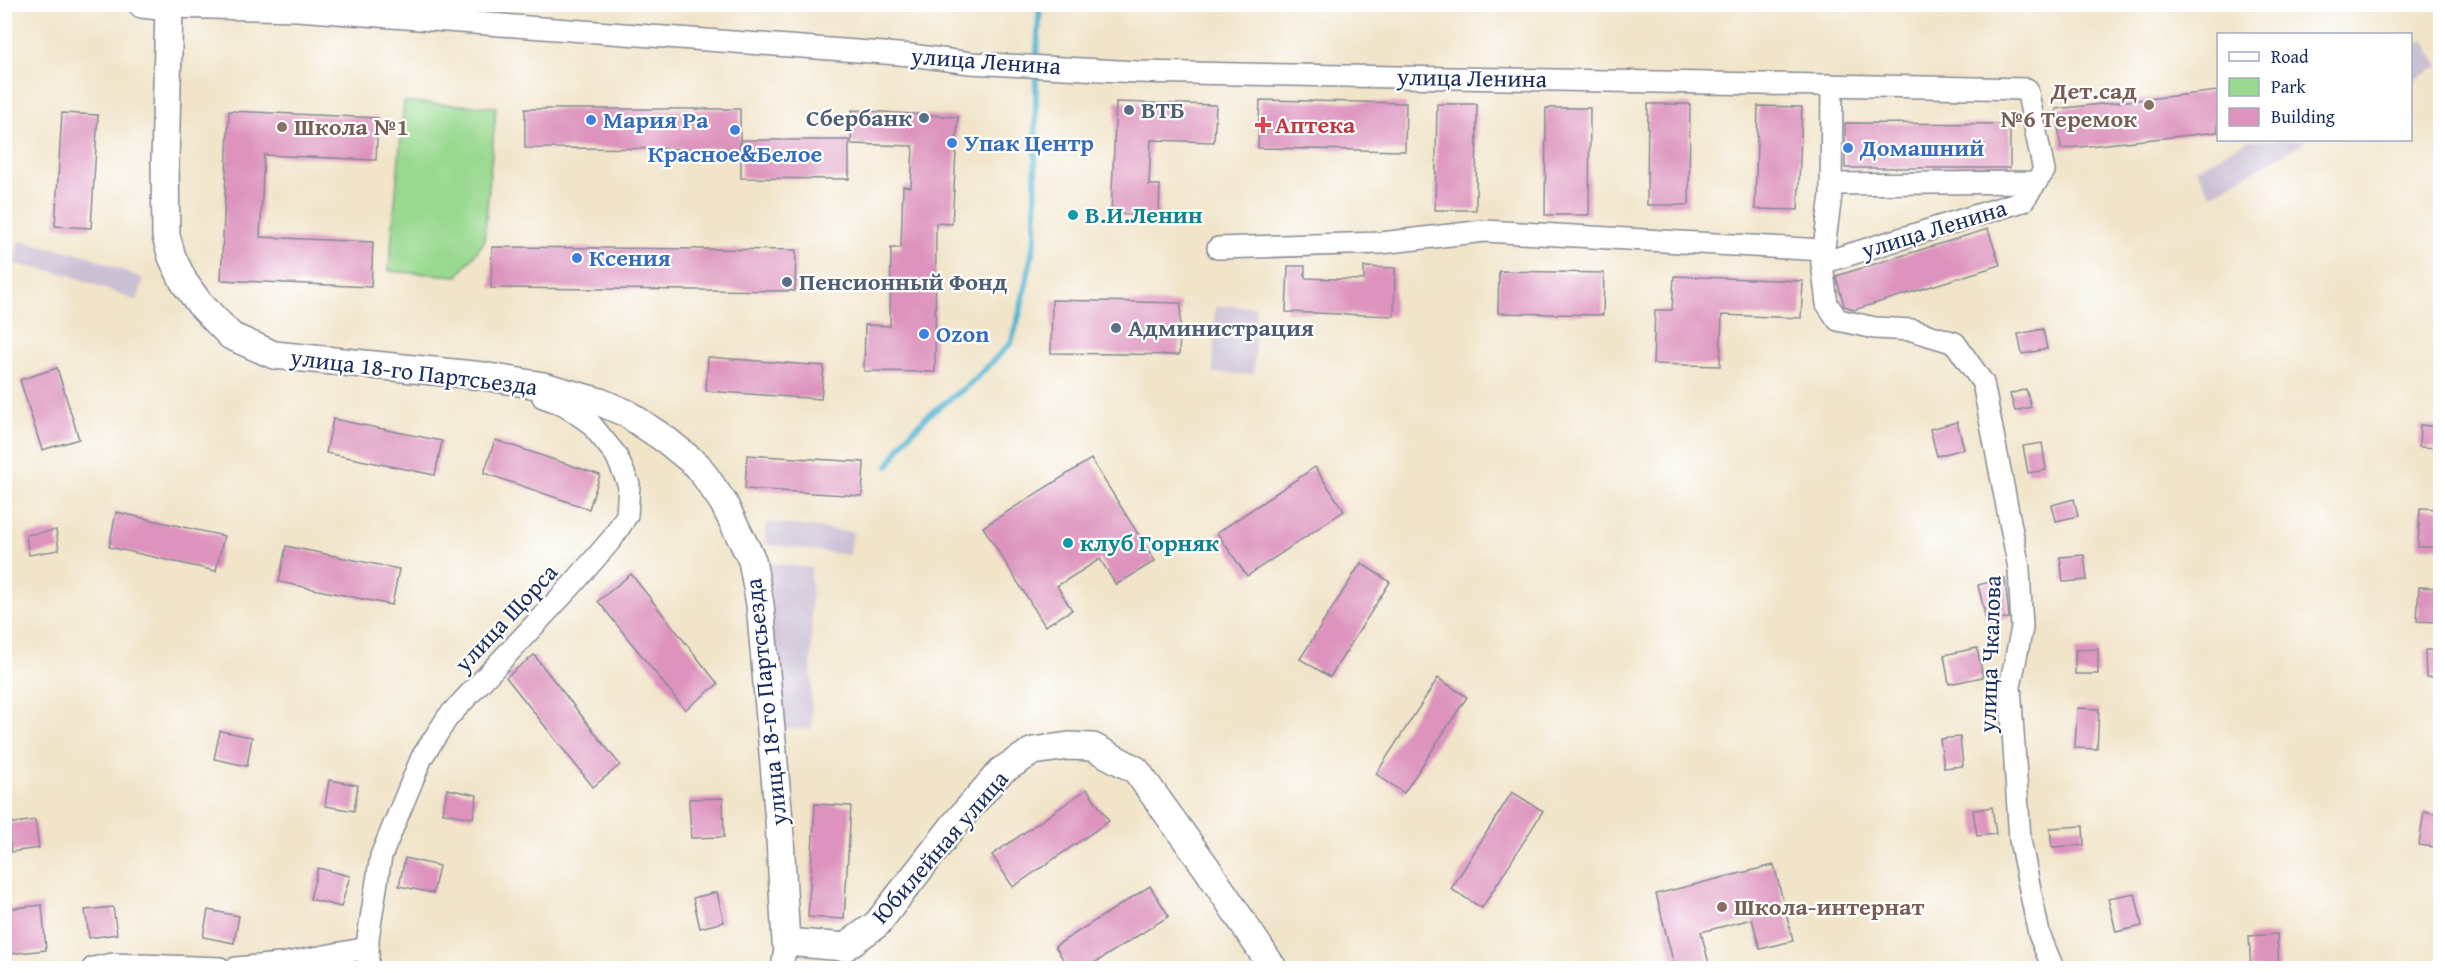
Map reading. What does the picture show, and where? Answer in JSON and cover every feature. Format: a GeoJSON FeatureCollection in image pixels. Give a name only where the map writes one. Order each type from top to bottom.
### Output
{"type":"FeatureCollection","features":[{"type":"Feature","properties":{"kind":"street","name":"улица Ленина"},"geometry":{"type":"LineString","coordinates":[[142,4],[169,8],[297,10],[911,55],[970,63],[1137,72],[2027,89],[2040,177],[2023,201],[1822,256],[1485,231],[1382,243],[1218,248]]}},
{"type":"Feature","properties":{"kind":"street","name":"улица 18-го Партсьезда"},"geometry":{"type":"LineString","coordinates":[[169,8],[165,162],[166,236],[172,257],[184,282],[199,303],[231,336],[274,355],[483,376],[543,386],[600,402],[626,413],[666,440],[698,466],[723,502],[752,561],[760,604],[779,821],[786,942],[782,969]]}},
{"type":"Feature","properties":{"kind":"street","name":"улица Ленина"},"geometry":{"type":"LineString","coordinates":[[1827,304],[1822,256],[1831,184],[1832,86]]}},
{"type":"Feature","properties":{"kind":"street"},"geometry":{"type":"LineString","coordinates":[[1831,184],[2040,177]]}},
{"type":"Feature","properties":{"kind":"street","name":"улица Чкалова"},"geometry":{"type":"LineString","coordinates":[[1827,304],[1838,320],[1875,328],[1912,330],[1954,343],[1983,382],[2019,568],[2022,628],[2010,686],[2020,840],[2039,934],[2053,969]]}},
{"type":"Feature","properties":{"kind":"street","name":"улица Щорса"},"geometry":{"type":"LineString","coordinates":[[368,958],[381,856],[422,757],[448,717],[612,539],[627,514],[629,485],[616,455],[590,423],[565,405],[483,376]]}},
{"type":"Feature","properties":{"kind":"street","name":"Юбилейная улица"},"geometry":{"type":"LineString","coordinates":[[786,942],[845,947],[877,924],[955,824],[1001,771],[1033,751],[1069,746],[1093,747],[1136,770],[1206,867],[1273,969]]}},
{"type":"Feature","properties":{"kind":"street"},"geometry":{"type":"LineString","coordinates":[[236,969],[368,958]]}},
{"type":"Feature","properties":{"kind":"street"},"geometry":{"type":"LineString","coordinates":[[93,969],[113,964],[220,969]]}},
{"type":"Feature","properties":{"kind":"shaded area"},"geometry":{"type":"Polygon","coordinates":[[[2424,40],[2439,66],[2412,81],[2412,46],[2424,40]]]}},
{"type":"Feature","properties":{"kind":"shaded area"},"geometry":{"type":"Polygon","coordinates":[[[2246,141],[2306,141],[2211,195],[2196,169],[2246,141]]]}},
{"type":"Feature","properties":{"kind":"shaded area"},"geometry":{"type":"Polygon","coordinates":[[[19,241],[86,255],[143,279],[137,301],[67,274],[14,264],[19,241]]]}},
{"type":"Feature","properties":{"kind":"shaded area"},"geometry":{"type":"Polygon","coordinates":[[[1215,306],[1256,307],[1254,374],[1213,373],[1215,306]]]}},
{"type":"Feature","properties":{"kind":"shaded area"},"geometry":{"type":"Polygon","coordinates":[[[767,522],[853,532],[850,555],[764,544],[767,522]]]}},
{"type":"Feature","properties":{"kind":"shaded area"},"geometry":{"type":"Polygon","coordinates":[[[769,563],[811,568],[812,729],[776,728],[769,563]]]}},
{"type":"Feature","properties":{"kind":"green space"},"geometry":{"type":"Polygon","coordinates":[[[404,102],[496,107],[484,242],[458,276],[389,271],[404,102]]]}},
{"type":"Feature","properties":{"kind":"building"},"geometry":{"type":"Polygon","coordinates":[[[2217,91],[2217,132],[2061,149],[2056,109],[2217,91]]]}},
{"type":"Feature","properties":{"kind":"building"},"geometry":{"type":"Polygon","coordinates":[[[1260,100],[1406,103],[1405,151],[1258,148],[1260,100]]]}},
{"type":"Feature","properties":{"kind":"building"},"geometry":{"type":"Polygon","coordinates":[[[1116,102],[1216,105],[1214,142],[1151,140],[1149,185],[1160,185],[1159,216],[1111,214],[1116,102]]]}},
{"type":"Feature","properties":{"kind":"building"},"geometry":{"type":"Polygon","coordinates":[[[1437,104],[1477,104],[1476,210],[1435,210],[1437,104]]]}},
{"type":"Feature","properties":{"kind":"building"},"geometry":{"type":"Polygon","coordinates":[[[1648,104],[1690,104],[1689,205],[1647,205],[1648,104]]]}},
{"type":"Feature","properties":{"kind":"building"},"geometry":{"type":"Polygon","coordinates":[[[1758,106],[1802,107],[1798,210],[1755,209],[1758,106]]]}},
{"type":"Feature","properties":{"kind":"building"},"geometry":{"type":"Polygon","coordinates":[[[1546,108],[1590,108],[1589,215],[1545,215],[1546,108]]]}},
{"type":"Feature","properties":{"kind":"building"},"geometry":{"type":"Polygon","coordinates":[[[525,109],[740,109],[740,149],[525,148],[525,109]]]}},
{"type":"Feature","properties":{"kind":"building"},"geometry":{"type":"Polygon","coordinates":[[[852,110],[958,117],[952,224],[936,223],[935,372],[864,371],[865,325],[890,326],[891,248],[901,248],[903,186],[911,187],[913,146],[851,144],[852,110]]]}},
{"type":"Feature","properties":{"kind":"building"},"geometry":{"type":"Polygon","coordinates":[[[229,111],[378,118],[376,160],[264,155],[260,237],[373,242],[371,287],[221,280],[229,111]]]}},
{"type":"Feature","properties":{"kind":"building"},"geometry":{"type":"Polygon","coordinates":[[[62,113],[98,115],[91,228],[55,226],[62,113]]]}},
{"type":"Feature","properties":{"kind":"building"},"geometry":{"type":"Polygon","coordinates":[[[1845,123],[2010,124],[2010,168],[1845,168],[1845,123]]]}},
{"type":"Feature","properties":{"kind":"building"},"geometry":{"type":"Polygon","coordinates":[[[741,140],[849,140],[849,179],[741,178],[741,140]]]}},
{"type":"Feature","properties":{"kind":"building"},"geometry":{"type":"Polygon","coordinates":[[[1988,229],[2000,265],[1854,310],[1844,306],[1836,276],[1988,229]]]}},
{"type":"Feature","properties":{"kind":"building"},"geometry":{"type":"Polygon","coordinates":[[[492,247],[796,250],[795,291],[491,288],[492,247]]]}},
{"type":"Feature","properties":{"kind":"building"},"geometry":{"type":"Polygon","coordinates":[[[1288,266],[1305,266],[1305,278],[1364,280],[1364,267],[1395,268],[1394,316],[1286,312],[1288,266]]]}},
{"type":"Feature","properties":{"kind":"building"},"geometry":{"type":"Polygon","coordinates":[[[1499,271],[1604,273],[1603,315],[1498,313],[1499,271]]]}},
{"type":"Feature","properties":{"kind":"building"},"geometry":{"type":"Polygon","coordinates":[[[1674,276],[1803,281],[1801,318],[1722,315],[1720,366],[1653,364],[1655,310],[1672,310],[1674,276]]]}},
{"type":"Feature","properties":{"kind":"building","name":"Администрация"},"geometry":{"type":"Polygon","coordinates":[[[1052,300],[1181,303],[1179,355],[1051,353],[1052,300]]]}},
{"type":"Feature","properties":{"kind":"building"},"geometry":{"type":"Polygon","coordinates":[[[2043,329],[2047,349],[2022,354],[2018,334],[2043,329]]]}},
{"type":"Feature","properties":{"kind":"building"},"geometry":{"type":"Polygon","coordinates":[[[708,357],[824,366],[821,399],[706,391],[708,357]]]}},
{"type":"Feature","properties":{"kind":"building"},"geometry":{"type":"Polygon","coordinates":[[[57,368],[79,439],[42,450],[20,380],[57,368]]]}},
{"type":"Feature","properties":{"kind":"building"},"geometry":{"type":"Polygon","coordinates":[[[2026,389],[2031,407],[2015,411],[2010,394],[2026,389]]]}},
{"type":"Feature","properties":{"kind":"building"},"geometry":{"type":"Polygon","coordinates":[[[333,419],[442,441],[435,475],[326,453],[333,419]]]}},
{"type":"Feature","properties":{"kind":"building"},"geometry":{"type":"Polygon","coordinates":[[[1957,422],[1964,449],[1937,456],[1930,429],[1957,422]]]}},
{"type":"Feature","properties":{"kind":"building"},"geometry":{"type":"Polygon","coordinates":[[[2420,425],[2440,427],[2440,448],[2419,447],[2420,425]]]}},
{"type":"Feature","properties":{"kind":"building"},"geometry":{"type":"Polygon","coordinates":[[[495,440],[600,475],[589,509],[484,473],[495,440]]]}},
{"type":"Feature","properties":{"kind":"building"},"geometry":{"type":"Polygon","coordinates":[[[2042,443],[2046,470],[2028,473],[2023,446],[2042,443]]]}},
{"type":"Feature","properties":{"kind":"building"},"geometry":{"type":"Polygon","coordinates":[[[747,455],[864,462],[862,496],[745,489],[747,455]]]}},
{"type":"Feature","properties":{"kind":"building","name":"клуб Горняк"},"geometry":{"type":"Polygon","coordinates":[[[1091,459],[1155,561],[1116,585],[1100,559],[1057,586],[1072,610],[1045,626],[983,527],[1091,459]]]}},
{"type":"Feature","properties":{"kind":"building"},"geometry":{"type":"Polygon","coordinates":[[[1315,467],[1344,511],[1247,576],[1217,533],[1315,467]]]}},
{"type":"Feature","properties":{"kind":"building"},"geometry":{"type":"Polygon","coordinates":[[[2074,499],[2078,516],[2056,521],[2052,505],[2074,499]]]}},
{"type":"Feature","properties":{"kind":"building"},"geometry":{"type":"Polygon","coordinates":[[[2420,508],[2440,509],[2439,547],[2418,547],[2420,508]]]}},
{"type":"Feature","properties":{"kind":"building"},"geometry":{"type":"Polygon","coordinates":[[[116,512],[224,536],[216,571],[109,547],[116,512]]]}},
{"type":"Feature","properties":{"kind":"building"},"geometry":{"type":"Polygon","coordinates":[[[56,530],[59,550],[29,555],[26,535],[56,530]]]}},
{"type":"Feature","properties":{"kind":"building"},"geometry":{"type":"Polygon","coordinates":[[[286,546],[399,569],[392,605],[279,582],[286,546]]]}},
{"type":"Feature","properties":{"kind":"building"},"geometry":{"type":"Polygon","coordinates":[[[2084,555],[2087,580],[2063,582],[2060,557],[2084,555]]]}},
{"type":"Feature","properties":{"kind":"building"},"geometry":{"type":"Polygon","coordinates":[[[1361,563],[1390,582],[1330,677],[1300,659],[1361,563]]]}},
{"type":"Feature","properties":{"kind":"building"},"geometry":{"type":"Polygon","coordinates":[[[631,574],[718,684],[685,710],[598,601],[631,574]]]}},
{"type":"Feature","properties":{"kind":"building"},"geometry":{"type":"Polygon","coordinates":[[[2005,578],[2009,618],[1987,623],[1978,585],[2005,578]]]}},
{"type":"Feature","properties":{"kind":"building"},"geometry":{"type":"Polygon","coordinates":[[[2419,587],[2440,588],[2439,622],[2417,621],[2419,587]]]}},
{"type":"Feature","properties":{"kind":"building"},"geometry":{"type":"Polygon","coordinates":[[[1977,648],[1983,677],[1949,684],[1944,655],[1977,648]]]}},
{"type":"Feature","properties":{"kind":"building"},"geometry":{"type":"Polygon","coordinates":[[[2098,649],[2098,674],[2075,674],[2075,650],[2098,649]]]}},
{"type":"Feature","properties":{"kind":"building"},"geometry":{"type":"Polygon","coordinates":[[[2425,650],[2440,650],[2440,677],[2426,677],[2425,650]]]}},
{"type":"Feature","properties":{"kind":"building"},"geometry":{"type":"Polygon","coordinates":[[[534,655],[620,765],[593,787],[506,677],[534,655]]]}},
{"type":"Feature","properties":{"kind":"building"},"geometry":{"type":"Polygon","coordinates":[[[1438,678],[1467,697],[1404,793],[1376,774],[1438,678]]]}},
{"type":"Feature","properties":{"kind":"building"},"geometry":{"type":"Polygon","coordinates":[[[2077,708],[2099,709],[2097,749],[2075,748],[2077,708]]]}},
{"type":"Feature","properties":{"kind":"building"},"geometry":{"type":"Polygon","coordinates":[[[220,731],[252,737],[247,766],[214,759],[220,731]]]}},
{"type":"Feature","properties":{"kind":"building"},"geometry":{"type":"Polygon","coordinates":[[[1960,737],[1963,766],[1944,768],[1940,739],[1960,737]]]}},
{"type":"Feature","properties":{"kind":"building"},"geometry":{"type":"Polygon","coordinates":[[[329,780],[358,785],[354,811],[325,806],[329,780]]]}},
{"type":"Feature","properties":{"kind":"building"},"geometry":{"type":"Polygon","coordinates":[[[447,789],[477,795],[473,818],[443,813],[447,789]]]}},
{"type":"Feature","properties":{"kind":"building"},"geometry":{"type":"Polygon","coordinates":[[[1087,789],[1109,821],[1013,887],[992,855],[1087,789]]]}},
{"type":"Feature","properties":{"kind":"building"},"geometry":{"type":"Polygon","coordinates":[[[1512,792],[1543,811],[1482,908],[1451,889],[1512,792]]]}},
{"type":"Feature","properties":{"kind":"building"},"geometry":{"type":"Polygon","coordinates":[[[723,798],[724,837],[691,838],[689,799],[723,798]]]}},
{"type":"Feature","properties":{"kind":"building"},"geometry":{"type":"Polygon","coordinates":[[[815,804],[851,806],[844,919],[808,917],[815,804]]]}},
{"type":"Feature","properties":{"kind":"building"},"geometry":{"type":"Polygon","coordinates":[[[1992,807],[1996,834],[1977,836],[1973,810],[1992,807]]]}},
{"type":"Feature","properties":{"kind":"building"},"geometry":{"type":"Polygon","coordinates":[[[2424,811],[2440,814],[2440,848],[2419,845],[2424,811]]]}},
{"type":"Feature","properties":{"kind":"building"},"geometry":{"type":"Polygon","coordinates":[[[35,820],[39,848],[11,852],[7,824],[35,820]]]}},
{"type":"Feature","properties":{"kind":"building"},"geometry":{"type":"Polygon","coordinates":[[[2083,826],[2084,845],[2052,847],[2050,828],[2083,826]]]}},
{"type":"Feature","properties":{"kind":"building"},"geometry":{"type":"Polygon","coordinates":[[[405,858],[439,866],[433,893],[399,886],[405,858]]]}},
{"type":"Feature","properties":{"kind":"building","name":"Школа-интернат"},"geometry":{"type":"Polygon","coordinates":[[[1774,865],[1793,941],[1760,949],[1752,919],[1701,932],[1709,964],[1691,969],[1675,969],[1656,894],[1774,865]]]}},
{"type":"Feature","properties":{"kind":"building"},"geometry":{"type":"Polygon","coordinates":[[[318,868],[350,876],[341,907],[310,899],[318,868]]]}},
{"type":"Feature","properties":{"kind":"building"},"geometry":{"type":"Polygon","coordinates":[[[1150,886],[1169,916],[1085,969],[1069,969],[1055,946],[1150,886]]]}},
{"type":"Feature","properties":{"kind":"building"},"geometry":{"type":"Polygon","coordinates":[[[717,892],[724,922],[700,928],[693,898],[717,892]]]}},
{"type":"Feature","properties":{"kind":"building"},"geometry":{"type":"Polygon","coordinates":[[[2135,893],[2142,926],[2116,932],[2108,898],[2135,893]]]}},
{"type":"Feature","properties":{"kind":"building"},"geometry":{"type":"Polygon","coordinates":[[[42,905],[46,950],[9,954],[5,909],[42,905]]]}},
{"type":"Feature","properties":{"kind":"building"},"geometry":{"type":"Polygon","coordinates":[[[113,907],[117,934],[89,938],[85,910],[113,907]]]}},
{"type":"Feature","properties":{"kind":"building"},"geometry":{"type":"Polygon","coordinates":[[[208,910],[239,916],[234,943],[203,937],[208,910]]]}},
{"type":"Feature","properties":{"kind":"building"},"geometry":{"type":"Polygon","coordinates":[[[2277,934],[2279,968],[2251,969],[2249,936],[2277,934]]]}},
{"type":"Feature","properties":{"kind":"waterway"},"geometry":{"type":"LineString","coordinates":[[888,466],[906,438],[927,416],[970,384],[1011,343],[1035,239],[1036,65],[1040,4]]}},
{"type":"Feature","properties":{"kind":"place","name":"Дет.сад №6 Теремок"},"geometry":{"type":"Point","coordinates":[2149,105]}},
{"type":"Feature","properties":{"kind":"place","name":"ВТБ"},"geometry":{"type":"Point","coordinates":[1129,110]}},
{"type":"Feature","properties":{"kind":"place","name":"Сбербанк"},"geometry":{"type":"Point","coordinates":[924,118]}},
{"type":"Feature","properties":{"kind":"place","name":"Мария Ра"},"geometry":{"type":"Point","coordinates":[591,120]}},
{"type":"Feature","properties":{"kind":"place","name":"Аптека"},"geometry":{"type":"Point","coordinates":[1263,125]}},
{"type":"Feature","properties":{"kind":"place","name":"Школа №1"},"geometry":{"type":"Point","coordinates":[282,127]}},
{"type":"Feature","properties":{"kind":"place","name":"Красное&Белое"},"geometry":{"type":"Point","coordinates":[735,130]}},
{"type":"Feature","properties":{"kind":"place","name":"Упак Центр"},"geometry":{"type":"Point","coordinates":[952,143]}},
{"type":"Feature","properties":{"kind":"place","name":"Домашний"},"geometry":{"type":"Point","coordinates":[1848,148]}},
{"type":"Feature","properties":{"kind":"place","name":"В.И.Ленин"},"geometry":{"type":"Point","coordinates":[1073,215]}},
{"type":"Feature","properties":{"kind":"place","name":"Ксения"},"geometry":{"type":"Point","coordinates":[577,258]}},
{"type":"Feature","properties":{"kind":"place","name":"Пенсионный Фонд"},"geometry":{"type":"Point","coordinates":[787,282]}},
{"type":"Feature","properties":{"kind":"place","name":"Администрация"},"geometry":{"type":"Point","coordinates":[1116,328]}},
{"type":"Feature","properties":{"kind":"place","name":"Ozon"},"geometry":{"type":"Point","coordinates":[924,334]}},
{"type":"Feature","properties":{"kind":"place","name":"клуб Горняк"},"geometry":{"type":"Point","coordinates":[1068,543]}},
{"type":"Feature","properties":{"kind":"place","name":"Школа-интернат"},"geometry":{"type":"Point","coordinates":[1722,907]}}]}
